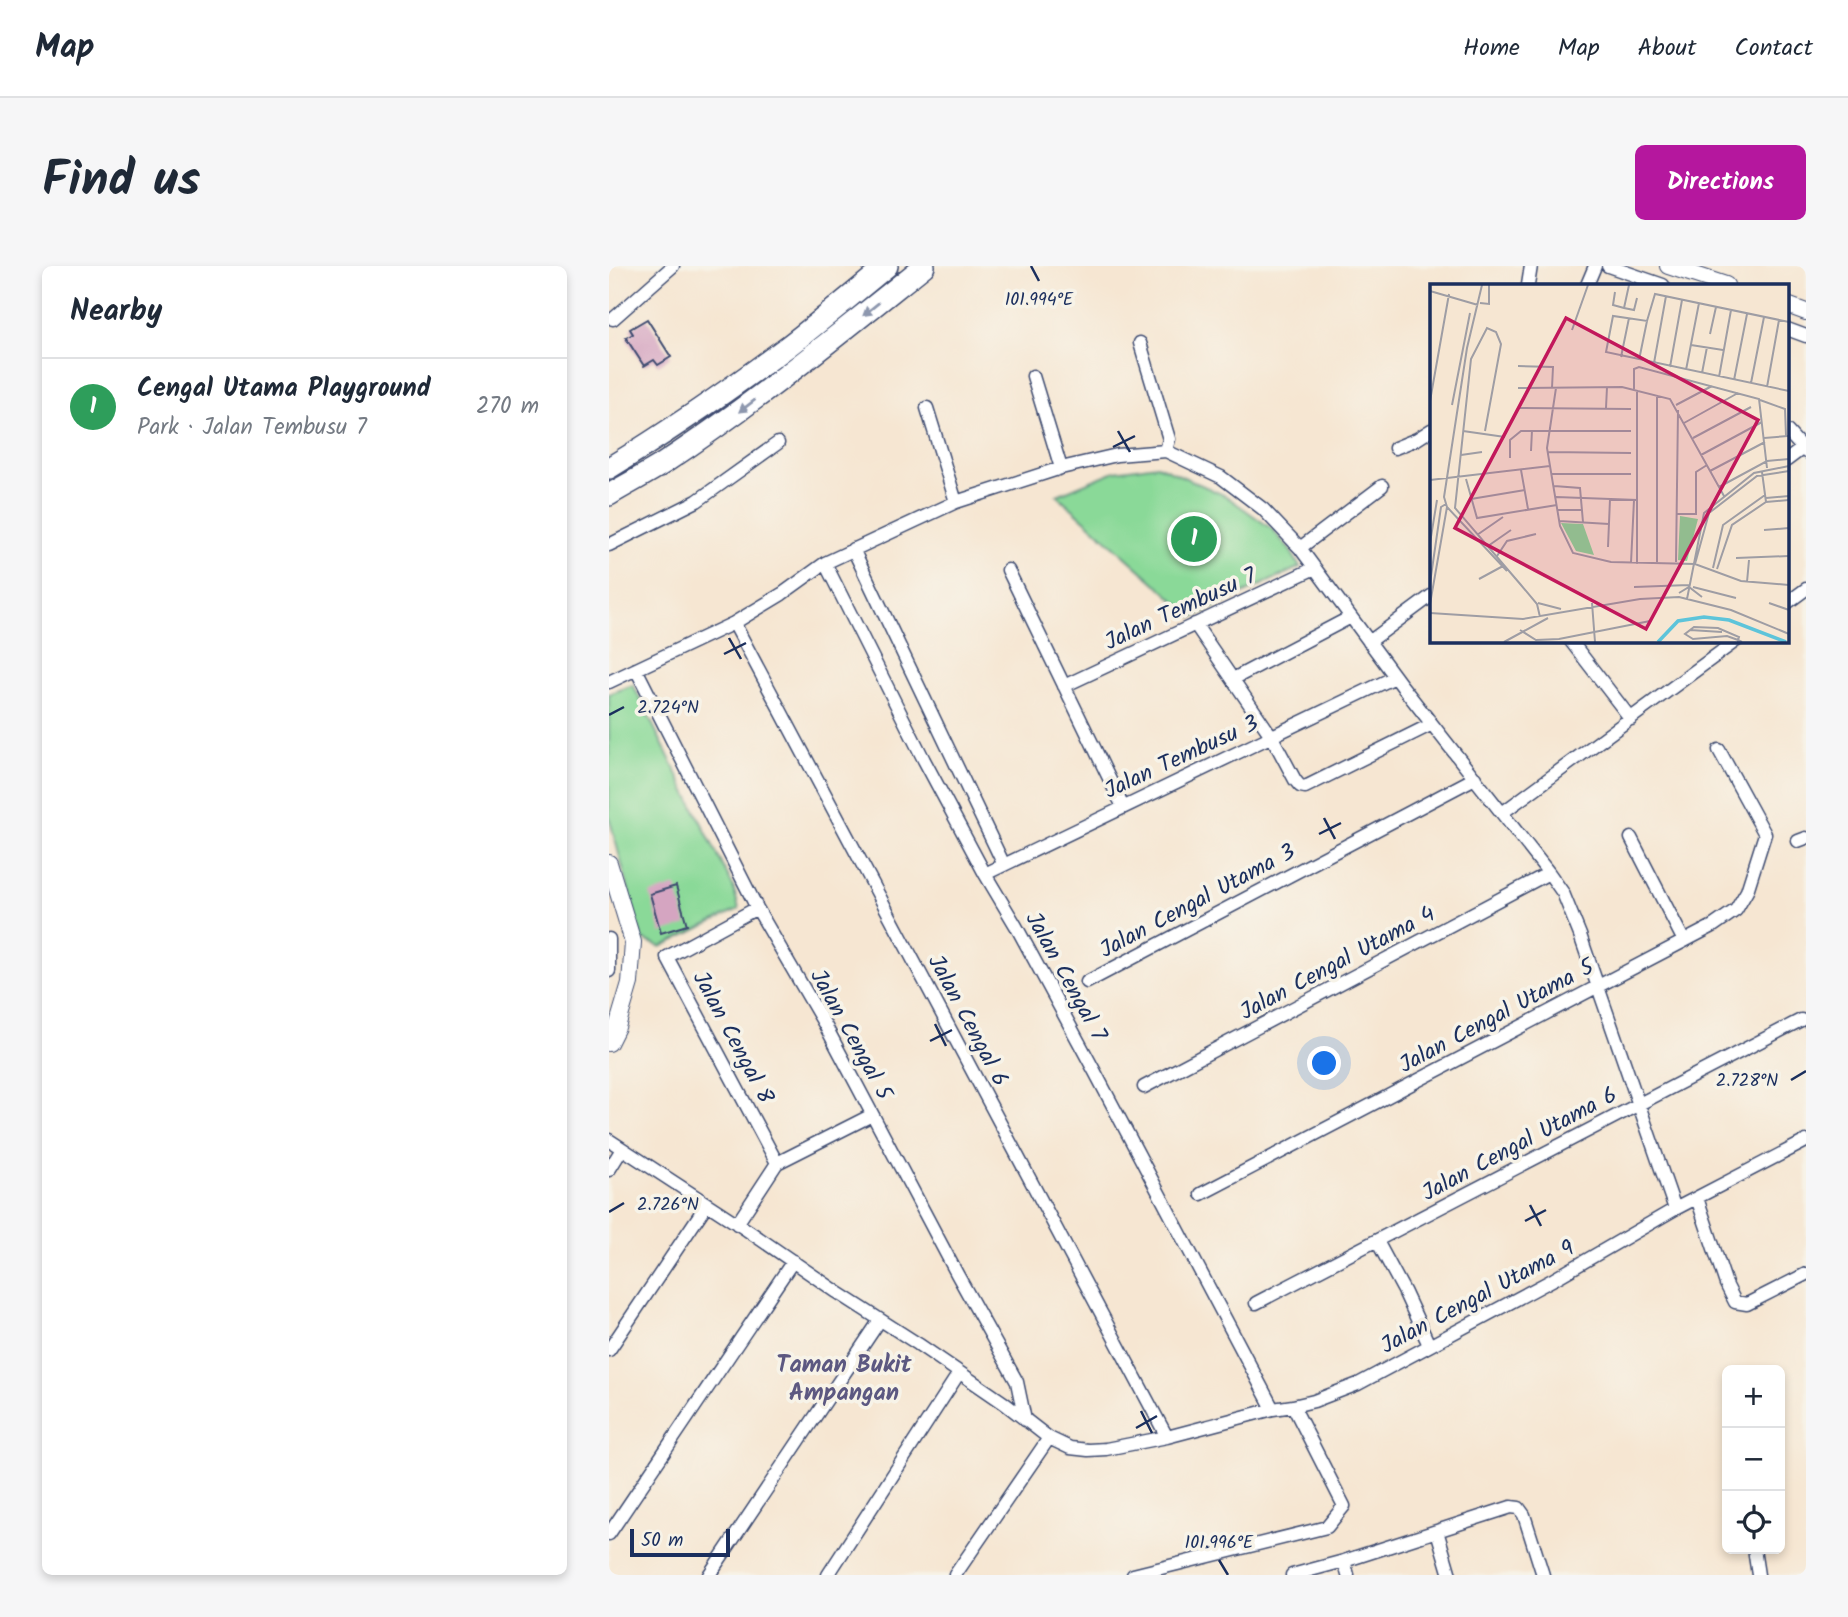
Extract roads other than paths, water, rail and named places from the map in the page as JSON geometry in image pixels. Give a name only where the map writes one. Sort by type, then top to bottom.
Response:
[{"type":"highway","points":[[609,468],[720,397],[887,266]]},
{"type":"highway","points":[[609,495],[663,464],[731,417],[801,365],[924,266]]},
{"type":"street","points":[[613,319],[673,266]]},
{"type":"street","points":[[1528,284],[1531,266]]},
{"type":"street","points":[[1587,284],[1595,266]]},
{"type":"street","points":[[1608,266],[1661,284]]},
{"type":"street","points":[[1668,266],[1723,284]]},
{"type":"street","points":[[1789,306],[1806,312]]},
{"type":"street","points":[[1789,330],[1806,336]]},
{"type":"street","points":[[1140,343],[1169,439],[1166,450]]},
{"type":"street","points":[[1033,376],[1061,468]]},
{"type":"street","points":[[927,408],[956,502]]},
{"type":"street","points":[[1395,448],[1430,431]]},
{"type":"street","points":[[1789,433],[1804,450]]},
{"type":"street","points":[[609,545],[697,500],[778,443]]},
{"type":"street","points":[[609,682],[734,623],[782,594],[825,563],[956,502],[1061,468],[1117,455],[1166,450],[1221,477],[1263,509],[1300,548],[1395,677],[1563,893],[1675,1209]]},
{"type":"street","points":[[1300,548],[1382,486]]},
{"type":"street","points":[[853,549],[1005,865]]},
{"type":"street","name":"Jalan Cengal 7","points":[[825,563],[924,760],[1089,1060],[1273,1409]]},
{"type":"street","name":"Jalan Tembusu 7","points":[[1064,686],[1315,568]]},
{"type":"street","points":[[1008,570],[1123,807]]},
{"type":"street","points":[[1789,602],[1806,589]]},
{"type":"street","points":[[1369,642],[1430,597]]},
{"type":"street","points":[[1233,679],[1350,617]]},
{"type":"street","name":"Jalan Cengal 6","points":[[734,623],[1167,1437]]},
{"type":"street","points":[[1195,624],[1272,737],[1300,786],[1305,787],[1431,724]]},
{"type":"street","points":[[1572,642],[1631,719]]},
{"type":"street","points":[[1502,813],[1734,642]]},
{"type":"street","name":"Jalan Cengal 5","points":[[636,669],[757,908],[825,1025],[1017,1382],[1025,1420]]},
{"type":"street","name":"Jalan Tembusu 3","points":[[985,874],[1395,677]]},
{"type":"street","name":"Jalan Cengal Utama 5","points":[[1201,1194],[1713,926],[1736,910],[1747,891],[1765,834],[1719,750]]},
{"type":"street","name":"Jalan Cengal Utama 3","points":[[1087,982],[1475,778]]},
{"type":"street","points":[[1631,838],[1684,941]]},
{"type":"street","points":[[609,863],[633,942],[630,983],[617,1027],[609,1043]]},
{"type":"street","name":"Jalan Cengal Utama 4","points":[[1144,1087],[1549,873]]},
{"type":"street","name":"Jalan Cengal 8","points":[[757,908],[667,957],[777,1163]]},
{"type":"street","points":[[609,939],[609,971]]},
{"type":"street","name":"Jalan Cengal Utama 6","points":[[1256,1303],[1801,1020]]},
{"type":"street","points":[[737,1224],[777,1163],[872,1115]]},
{"type":"street","name":"Jalan Cengal Utama 9","points":[[609,1140],[959,1373],[1049,1438],[1070,1448],[1088,1450],[1106,1450],[1167,1437],[1314,1401],[1358,1384],[1554,1279],[1675,1209],[1806,1141]]},
{"type":"street","points":[[609,1170],[622,1149]]},
{"type":"street","points":[[1697,1198],[1726,1284],[1735,1302],[1747,1304],[1806,1274]]},
{"type":"street","points":[[609,1350],[707,1204]]},
{"type":"street","points":[[1377,1241],[1429,1345]]},
{"type":"street","points":[[609,1534],[793,1261]]},
{"type":"street","points":[[709,1575],[880,1320]]},
{"type":"street","points":[[828,1575],[959,1373]]},
{"type":"street","points":[[1133,1575],[1328,1527],[1344,1506],[1293,1406]]},
{"type":"street","points":[[955,1575],[1049,1438]]},
{"type":"street","points":[[1292,1575],[1511,1507],[1519,1508],[1524,1515],[1543,1575]]},
{"type":"street","points":[[1437,1531],[1450,1575]]},
{"type":"street","points":[[1754,1554],[1758,1575]]},
{"type":"street","points":[[1344,1561],[1348,1575]]},
{"type":"place","name":"Cengal Utama Playground","points":[[1194,539]]},
{"type":"district","name":"Taman Bukit Ampangan","points":[[844,1378]]}]
